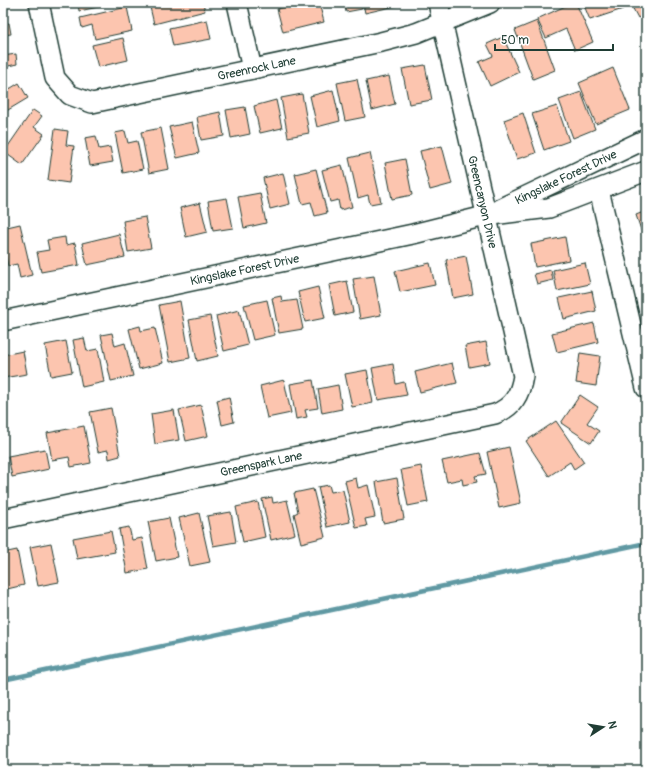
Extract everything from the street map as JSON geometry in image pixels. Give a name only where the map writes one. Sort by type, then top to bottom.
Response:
[{"type":"street","name":"Greenrock Lane","points":[[39,3],[55,78],[70,96],[92,103],[381,42],[416,33],[490,3]]},
{"type":"street","points":[[237,3],[252,69]]},
{"type":"street","name":"Greencanyon Drive","points":[[438,3],[485,216],[523,376],[520,389],[515,400]]},
{"type":"street","name":"Kingslake Forest Drive","points":[[485,216],[646,139]]},
{"type":"street","name":"Kingslake Forest Drive","points":[[3,321],[413,234],[485,216],[549,208],[646,171]]},
{"type":"street","points":[[599,190],[646,388]]},
{"type":"street","name":"Greenspark Lane","points":[[3,519],[495,414],[506,410],[515,400]]},
{"type":"building","points":[[78,3],[118,3],[79,11]]},
{"type":"building","points":[[149,3],[203,3],[205,11],[154,24]]},
{"type":"building","points":[[304,3],[319,3],[324,22],[283,32],[277,9]]},
{"type":"building","points":[[344,3],[361,3],[362,9],[346,12]]},
{"type":"building","points":[[363,3],[400,3],[400,5],[365,13]]},
{"type":"building","points":[[572,3],[576,3],[593,42],[575,50],[566,29],[546,38],[537,19]]},
{"type":"building","points":[[583,3],[621,3],[623,9],[590,20]]},
{"type":"building","points":[[630,3],[646,3],[646,14],[638,18]]},
{"type":"building","points":[[127,7],[132,31],[95,39],[92,25],[82,28],[80,18]]},
{"type":"building","points":[[207,20],[211,39],[173,46],[169,28]]},
{"type":"building","points":[[537,21],[555,70],[533,79],[515,30]]},
{"type":"building","points":[[9,23],[11,34],[3,35],[3,24]]},
{"type":"building","points":[[503,37],[519,72],[490,86],[479,62],[493,56],[487,44]]},
{"type":"building","points":[[123,38],[128,60],[98,67],[92,45]]},
{"type":"building","points":[[16,54],[17,64],[4,67],[6,78],[3,79],[3,56]]},
{"type":"building","points":[[425,65],[432,100],[409,104],[402,69]]},
{"type":"building","points":[[613,68],[630,110],[596,124],[579,83]]},
{"type":"building","points":[[389,76],[395,104],[372,110],[366,81]]},
{"type":"building","points":[[357,79],[365,117],[345,121],[337,83]]},
{"type":"building","points":[[19,83],[28,98],[3,113],[3,93]]},
{"type":"building","points":[[333,90],[340,121],[317,127],[310,96]]},
{"type":"building","points":[[581,92],[595,129],[573,138],[559,100]]},
{"type":"building","points":[[302,94],[309,133],[288,137],[281,98]]},
{"type":"building","points":[[276,100],[282,128],[260,133],[254,106]]},
{"type":"building","points":[[557,106],[569,141],[544,150],[532,114]]},
{"type":"building","points":[[245,107],[250,134],[231,138],[226,110]]},
{"type":"building","points":[[33,110],[42,116],[34,127],[44,134],[22,165],[4,152]]},
{"type":"building","points":[[220,112],[224,136],[201,140],[197,117]]},
{"type":"building","points":[[523,113],[536,153],[517,159],[504,120]]},
{"type":"building","points":[[192,122],[199,153],[177,158],[169,127]]},
{"type":"building","points":[[161,128],[169,169],[149,173],[141,132]]},
{"type":"building","points":[[55,129],[68,131],[66,145],[74,146],[69,183],[48,180]]},
{"type":"building","points":[[125,131],[128,143],[137,141],[143,169],[123,173],[115,133]]},
{"type":"building","points":[[96,136],[99,149],[110,147],[113,162],[90,166],[85,138]]},
{"type":"building","points":[[442,146],[452,184],[430,190],[420,151]]},
{"type":"building","points":[[370,153],[381,202],[370,204],[368,195],[358,198],[349,158]]},
{"type":"building","points":[[405,159],[412,195],[392,199],[385,163]]},
{"type":"building","points":[[342,165],[352,207],[340,210],[338,200],[330,202],[322,170]]},
{"type":"building","points":[[316,169],[327,213],[315,216],[311,202],[302,204],[295,174]]},
{"type":"building","points":[[283,173],[290,204],[270,209],[263,178]]},
{"type":"building","points":[[260,193],[266,223],[244,228],[238,197]]},
{"type":"building","points":[[227,198],[233,228],[213,231],[208,201]]},
{"type":"building","points":[[200,203],[207,232],[186,237],[180,208]]},
{"type":"building","points":[[646,211],[646,245],[636,215]]},
{"type":"building","points":[[145,217],[151,248],[128,252],[123,221]]},
{"type":"building","points":[[20,224],[32,275],[20,278],[17,264],[8,266],[3,243],[3,228]]},
{"type":"building","points":[[119,234],[125,257],[87,265],[82,243]]},
{"type":"building","points":[[65,237],[66,245],[75,243],[79,265],[41,272],[37,252],[49,250],[47,240]]},
{"type":"building","points":[[565,237],[569,260],[535,267],[531,244]]},
{"type":"building","points":[[466,256],[473,294],[453,298],[446,260]]},
{"type":"building","points":[[430,263],[435,285],[400,292],[395,271]]},
{"type":"building","points":[[585,263],[590,284],[557,291],[553,270]]},
{"type":"building","points":[[551,270],[553,280],[537,284],[534,274]]},
{"type":"building","points":[[374,276],[381,315],[360,319],[353,279]]},
{"type":"building","points":[[347,281],[353,312],[335,316],[329,285]]},
{"type":"building","points":[[318,287],[325,318],[305,322],[298,292]]},
{"type":"building","points":[[592,291],[596,311],[564,319],[559,298]]},
{"type":"building","points":[[281,296],[282,302],[297,300],[303,329],[279,333],[272,298]]},
{"type":"building","points":[[267,300],[275,335],[253,340],[244,305]]},
{"type":"building","points":[[180,301],[190,358],[170,362],[159,305]]},
{"type":"building","points":[[239,310],[248,345],[224,351],[216,316]]},
{"type":"building","points":[[210,316],[218,356],[197,361],[189,320]]},
{"type":"building","points":[[594,323],[598,342],[557,352],[552,333]]},
{"type":"building","points":[[140,326],[141,331],[155,328],[163,363],[139,369],[129,329]]},
{"type":"building","points":[[112,333],[115,346],[125,343],[133,376],[111,381],[101,335]]},
{"type":"building","points":[[84,338],[87,351],[98,349],[104,382],[82,387],[73,340]]},
{"type":"building","points":[[66,341],[72,372],[51,376],[45,345]]},
{"type":"building","points":[[486,342],[490,363],[469,367],[465,346]]},
{"type":"building","points":[[23,351],[27,374],[3,378],[3,355]]},
{"type":"building","points":[[580,353],[600,356],[596,386],[576,383]]},
{"type":"building","points":[[452,363],[457,383],[420,392],[415,372]]},
{"type":"building","points":[[393,364],[396,384],[404,382],[407,395],[378,400],[372,368]]},
{"type":"building","points":[[367,370],[373,403],[352,407],[345,374]]},
{"type":"building","points":[[284,380],[291,413],[267,418],[260,386]]},
{"type":"building","points":[[313,380],[318,408],[305,410],[307,417],[296,419],[290,384]]},
{"type":"building","points":[[338,385],[342,409],[322,413],[318,389]]},
{"type":"building","points":[[580,395],[598,407],[587,423],[599,431],[591,443],[561,423]]},
{"type":"building","points":[[229,397],[234,422],[222,425],[217,400]]},
{"type":"building","points":[[201,405],[208,436],[186,441],[179,410]]},
{"type":"building","points":[[111,408],[120,456],[109,459],[108,450],[98,452],[90,412]]},
{"type":"building","points":[[174,410],[179,440],[155,444],[151,414]]},
{"type":"building","points":[[556,421],[584,462],[574,469],[570,462],[549,476],[526,441]]},
{"type":"building","points":[[84,426],[91,463],[71,467],[69,457],[52,460],[47,433]]},
{"type":"building","points":[[509,447],[521,503],[499,508],[487,452]]},
{"type":"building","points":[[45,449],[49,469],[12,477],[8,456]]},
{"type":"building","points":[[480,453],[486,474],[475,476],[477,482],[463,485],[462,479],[447,482],[442,461]]},
{"type":"building","points":[[421,466],[428,502],[408,506],[401,470]]},
{"type":"building","points":[[356,478],[358,488],[368,485],[375,517],[365,519],[367,526],[356,528],[345,481]]},
{"type":"building","points":[[397,478],[404,519],[383,523],[376,482]]},
{"type":"building","points":[[329,485],[331,492],[343,490],[350,522],[327,527],[318,487]]},
{"type":"building","points":[[313,489],[325,537],[301,543],[294,514],[298,512],[294,493]]},
{"type":"building","points":[[272,497],[273,503],[287,500],[295,534],[271,540],[262,499]]},
{"type":"building","points":[[258,502],[265,537],[243,542],[236,507]]},
{"type":"building","points":[[231,512],[236,542],[213,546],[207,516]]},
{"type":"building","points":[[199,513],[210,562],[190,566],[179,518]]},
{"type":"building","points":[[169,518],[177,557],[156,561],[148,522]]},
{"type":"building","points":[[129,527],[132,540],[142,538],[148,569],[127,573],[119,529]]},
{"type":"building","points":[[111,531],[115,552],[77,559],[73,538]]},
{"type":"building","points":[[51,543],[59,582],[38,586],[30,547]]},
{"type":"building","points":[[17,550],[24,585],[3,590],[3,553]]},
{"type":"waterway","points":[[3,680],[646,543]]}]
